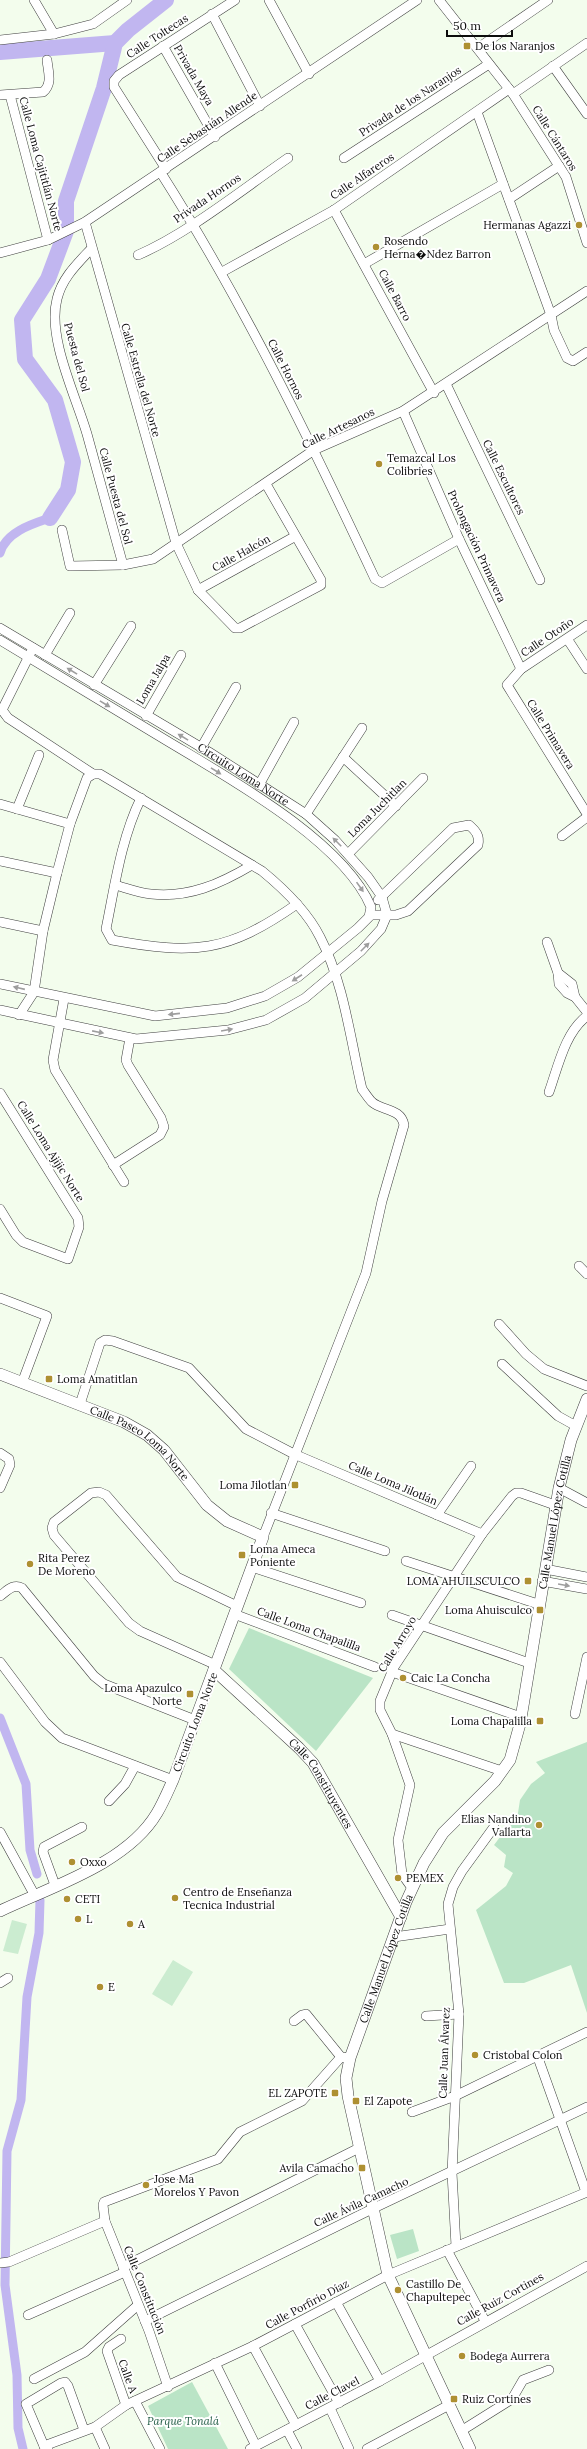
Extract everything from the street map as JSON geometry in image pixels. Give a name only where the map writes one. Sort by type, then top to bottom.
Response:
[{"type":"street","points":[[34,0],[54,34]]},
{"type":"street","points":[[0,40],[54,34],[93,24],[127,0]]},
{"type":"street","name":"Calle Toltecas","points":[[114,81],[119,75],[235,0]]},
{"type":"street","name":"Calle Sebastián Allende","points":[[0,253],[50,239],[82,223],[164,171],[417,0]]},
{"type":"street","name":"Calle Cántaros","points":[[439,0],[511,91],[566,177],[583,217],[587,243]]},
{"type":"street","points":[[478,48],[548,0]]},
{"type":"street","points":[[273,1],[309,74]]},
{"type":"street","points":[[212,14],[260,106]]},
{"type":"street","name":"Calle Alfareros","points":[[222,272],[334,210],[477,112],[553,66],[587,43]]},
{"type":"street","name":"Privada Maya","points":[[163,46],[215,137]]},
{"type":"street","points":[[0,95],[43,92],[48,88],[50,82],[47,60]]},
{"type":"street","name":"Privada de los Naranjos","points":[[344,158],[490,64]]},
{"type":"street","points":[[553,66],[587,114]]},
{"type":"street","name":"Calle Hornos","points":[[114,81],[114,87],[222,272],[314,450],[378,582],[382,583],[460,539]]},
{"type":"street","name":"Calle Loma Cajititlán Norte","points":[[10,94],[50,239]]},
{"type":"street","points":[[477,112],[551,315],[554,330],[567,358],[573,361],[587,352]]},
{"type":"street","name":"Privada Hornos","points":[[138,255],[153,249],[288,158]]},
{"type":"street","points":[[509,199],[559,166]]},
{"type":"street","points":[[364,264],[503,184]]},
{"type":"street","name":"Calle Barro","points":[[334,210],[434,393]]},
{"type":"street","name":"Calle Estrella del Norte","points":[[82,223],[176,543],[198,590],[235,628],[240,628],[317,588],[321,585],[321,580],[294,538]]},
{"type":"street","name":"Puesta del Sol","points":[[87,433],[61,354],[55,319],[56,299],[62,285],[70,272],[90,249]]},
{"type":"street","name":"Calle Artesanos","points":[[62,530],[70,566],[123,565],[153,559],[266,484],[314,450],[403,411],[434,393],[587,291]]},
{"type":"street","name":"Calle Escultores","points":[[446,384],[540,580]]},
{"type":"street","name":"Prolongación Primavera","points":[[403,411],[460,539],[521,669]]},
{"type":"street","name":"Calle Puesta del Sol","points":[[87,433],[123,565]]},
{"type":"street","points":[[266,484],[294,538]]},
{"type":"street","name":"Calle Halcón","points":[[198,590],[294,538]]},
{"type":"street","points":[[45,655],[70,613]]},
{"type":"street","name":"Calle Otoño","points":[[521,669],[568,640],[587,625]]},
{"type":"street","points":[[94,685],[131,626]]},
{"type":"street","name":"Circuito Loma Norte","points":[[0,628],[205,750],[306,814],[348,854],[382,897],[387,915]]},
{"type":"street","name":"Circuito Loma Norte","points":[[0,640],[284,814],[311,836],[355,881],[370,905]]},
{"type":"street","points":[[568,640],[587,669]]},
{"type":"street","points":[[28,657],[33,648]]},
{"type":"street","name":"Loma Jalpa","points":[[146,716],[181,655]]},
{"type":"street","name":"Circuito Loma Norte","points":[[0,1911],[34,1894],[98,1866],[134,1840],[156,1814],[173,1780],[271,1514],[366,1273],[382,1201],[404,1125],[400,1116],[372,1102],[362,1089],[335,973],[320,936],[297,904],[281,887],[252,865],[100,774],[93,774],[8,718],[2,710],[28,657]]},
{"type":"street","name":"Calle Primavera","points":[[521,669],[509,681],[509,689],[587,816]]},
{"type":"street","points":[[203,763],[205,750],[236,687]]},
{"type":"street","points":[[259,785],[294,722]]},
{"type":"street","points":[[306,814],[362,728]]},
{"type":"street","points":[[17,809],[39,755]]},
{"type":"street","points":[[343,757],[396,806]]},
{"type":"street","points":[[19,1015],[34,992],[43,931],[70,824],[87,778],[93,774]]},
{"type":"street","name":"Loma Juchitlan","points":[[348,854],[423,778]]},
{"type":"street","points":[[141,798],[129,823],[115,884],[106,929],[112,940],[162,949],[208,948],[246,936],[297,904]]},
{"type":"street","points":[[0,804],[70,824]]},
{"type":"street","points":[[562,836],[587,816]]},
{"type":"street","points":[[0,984],[64,999],[155,1016],[227,1008],[271,992],[298,977],[358,928],[370,915],[370,905],[382,897],[453,828],[469,825],[475,830],[479,838],[478,846],[408,911],[396,915],[370,915]]},
{"type":"street","points":[[0,861],[57,873]]},
{"type":"street","points":[[115,884],[151,894],[194,892],[219,884],[252,865]]},
{"type":"street","points":[[0,1010],[130,1038],[168,1038],[228,1030],[266,1020],[305,998],[335,973],[377,934],[385,923],[387,915]]},
{"type":"street","points":[[0,922],[43,931]]},
{"type":"street","points":[[547,942],[558,973],[559,984],[567,993],[575,997],[587,1012]]},
{"type":"street","points":[[64,999],[53,1060],[56,1070],[124,1182]]},
{"type":"street","points":[[549,1092],[565,1047],[577,1026],[587,1016]]},
{"type":"street","points":[[113,1165],[160,1135],[164,1127],[161,1118],[126,1060],[130,1038]]},
{"type":"street","name":"Calle Loma Ajijic Norte","points":[[0,1092],[80,1223],[68,1258],[23,1242],[16,1236],[0,1209]]},
{"type":"street","points":[[579,1266],[587,1274]]},
{"type":"street","points":[[0,1298],[47,1316],[22,1383]]},
{"type":"street","points":[[499,1324],[526,1354],[544,1369],[587,1386]]},
{"type":"street","name":"Calle Loma Jilotlán","points":[[80,1404],[100,1343],[105,1340],[189,1368],[246,1429],[294,1454],[482,1534]]},
{"type":"street","points":[[502,1364],[558,1416],[576,1426]]},
{"type":"street","name":"Calle Paseo Loma Norte","points":[[0,1374],[80,1404],[124,1422],[147,1434],[164,1450],[208,1505],[227,1521],[263,1537]]},
{"type":"street","name":"Calle Manuel López Cotilla","points":[[470,2449],[388,2275],[374,2208],[359,2148],[346,2078],[346,2057],[412,1888],[424,1863],[443,1833],[495,1781],[510,1760],[521,1717],[555,1506],[576,1426],[587,1399]]},
{"type":"street","points":[[0,1453],[9,1459],[10,1465],[0,1488]]},
{"type":"street","points":[[437,1515],[471,1466]]},
{"type":"street","points":[[559,1488],[587,1503]]},
{"type":"street","name":"Calle Loma Chapalilla","points":[[215,1668],[140,1631],[129,1623],[54,1535],[52,1528],[54,1522],[91,1493],[98,1492],[106,1495],[177,1577],[236,1610],[375,1667]]},
{"type":"street","name":"Calle Arroyo","points":[[412,1888],[402,1874],[398,1840],[410,1785],[392,1734],[380,1710],[380,1701],[392,1672],[422,1625],[482,1534],[516,1492],[555,1506]]},
{"type":"street","points":[[271,1514],[385,1551]]},
{"type":"street","points":[[406,1561],[538,1604]]},
{"type":"street","points":[[252,1567],[361,1603]]},
{"type":"street","points":[[544,1569],[587,1577]]},
{"type":"street","points":[[542,1581],[587,1589]]},
{"type":"street","points":[[0,1596],[13,1586],[22,1588],[94,1676],[104,1684],[195,1720]]},
{"type":"street","points":[[392,1615],[529,1663]]},
{"type":"street","points":[[575,1714],[584,1693],[587,1657]]},
{"type":"street","points":[[0,1662],[45,1722],[62,1738],[173,1780]]},
{"type":"street","name":"Calle Constituyentes","points":[[215,1668],[313,1763],[401,1917]]},
{"type":"street","points":[[392,1672],[521,1717]]},
{"type":"street","points":[[392,1734],[502,1771]]},
{"type":"street","points":[[109,1801],[125,1784],[135,1766]]},
{"type":"street","points":[[55,1885],[43,1852],[44,1847],[82,1826]]},
{"type":"street","name":"Calle Juan Álvarez","points":[[456,2246],[452,2173],[459,2014],[448,1904],[453,1887],[494,1827]]},
{"type":"street","points":[[0,1832],[34,1894]]},
{"type":"street","points":[[394,1937],[450,1929]]},
{"type":"street","points":[[0,1983],[8,1978]]},
{"type":"street","points":[[294,2021],[306,2014],[346,2057]]},
{"type":"street","points":[[426,2016],[459,2014]]},
{"type":"street","points":[[412,2112],[455,2096],[587,2032]]},
{"type":"street","points":[[537,2055],[587,2192]]},
{"type":"street","name":"Calle Constitución","points":[[168,2387],[145,2321],[105,2221],[102,2205],[104,2202],[218,2159],[240,2132],[302,2101],[346,2057]]},
{"type":"street","name":"Calle Ávila Camacho","points":[[145,2321],[374,2208],[452,2173],[560,2118],[587,2107]]},
{"type":"street","points":[[28,2315],[124,2270],[359,2148]]},
{"type":"street","name":"Calle Porfirio Díaz","points":[[46,2447],[84,2430],[95,2427],[126,2405],[168,2387],[253,2346],[388,2275],[587,2192]]},
{"type":"street","points":[[5,2263],[105,2221]]},
{"type":"street","points":[[447,2250],[485,2321]]},
{"type":"street","name":"Calle Ruiz Cortines","points":[[425,2354],[587,2266]]},
{"type":"street","points":[[336,2302],[380,2382]]},
{"type":"street","points":[[34,2379],[85,2352],[138,2305]]},
{"type":"street","points":[[295,2324],[339,2403]]},
{"type":"street","name":"Calle A","points":[[121,2339],[109,2347],[106,2351],[126,2405]]},
{"type":"street","points":[[253,2346],[296,2425]]},
{"type":"street","name":"Calle Clavel","points":[[253,2447],[380,2382],[425,2354]]},
{"type":"street","points":[[215,2363],[253,2447]]},
{"type":"street","points":[[461,2431],[512,2399],[523,2380],[549,2370]]},
{"type":"street","points":[[46,2447],[26,2404],[65,2382],[84,2430]]},
{"type":"street","points":[[135,2401],[160,2449]]},
{"type":"street","points":[[367,2449],[449,2405]]},
{"type":"street","points":[[330,2408],[349,2449]]},
{"type":"street","points":[[95,2427],[105,2449]]},
{"type":"street","points":[[287,2430],[297,2449]]},
{"type":"green space","points":[[249,1628],[373,1678],[316,1751],[229,1669]]},
{"type":"green space","points":[[587,1742],[587,2013],[571,1965],[524,1983],[504,1983],[476,1910],[506,1886],[513,1873],[504,1867],[506,1855],[494,1845],[518,1813],[520,1800],[531,1784],[545,1773],[536,1762]]},
{"type":"green space","points":[[12,1920],[27,1924],[18,1954],[3,1951]]},
{"type":"green space","points":[[173,1960],[193,1972],[172,2006],[152,1994]]},
{"type":"green space","points":[[413,2229],[419,2251],[397,2259],[390,2235]]},
{"type":"green space","name":"Parque Tonalá","points":[[192,2382],[228,2449],[168,2449],[148,2406]]},
{"type":"waterway","points":[[50,518],[68,490],[73,462],[55,400],[25,359],[22,320],[48,279],[66,231],[66,201],[104,88],[115,43],[128,30],[166,0]]},
{"type":"waterway","points":[[0,52],[115,43]]},
{"type":"waterway","points":[[0,553],[3,546],[14,534],[28,526],[50,518]]},
{"type":"waterway","points":[[0,1718],[26,1784],[30,1850],[37,1874]]},
{"type":"waterway","points":[[23,2449],[18,2428],[17,2375],[5,2285],[7,2151],[21,2100],[27,1997],[39,1933],[40,1900]]},
{"type":"place","name":"De los Naranjos","points":[[467,46]]},
{"type":"place","name":"Hermanas Agazzi","points":[[579,225]]},
{"type":"place","name":"Rosendo Herna�Ndez Barron","points":[[376,247]]},
{"type":"place","name":"Temazcal Los Colibries","points":[[379,464]]},
{"type":"place","name":"Loma Amatitlan","points":[[49,1379]]},
{"type":"place","name":"Loma Jilotlan","points":[[295,1485]]},
{"type":"place","name":"Loma Ameca Poniente","points":[[242,1555]]},
{"type":"place","name":"Rita Perez De Moreno","points":[[30,1564]]},
{"type":"place","name":"LOMA AHUILSCULCO","points":[[528,1581]]},
{"type":"place","name":"Loma Ahuisculco","points":[[540,1610]]},
{"type":"place","name":"Caic La Concha","points":[[403,1678]]},
{"type":"place","name":"Loma Apazulco Norte","points":[[190,1694]]},
{"type":"place","name":"Loma Chapalilla","points":[[540,1721]]},
{"type":"place","name":"Elias Nandino Vallarta","points":[[539,1825]]},
{"type":"place","name":"Oxxo","points":[[72,1862]]},
{"type":"place","name":"PEMEX","points":[[398,1878]]},
{"type":"place","name":"Centro de Enseñanza Tecnica Industrial","points":[[175,1898]]},
{"type":"place","name":"CETI","points":[[67,1899]]},
{"type":"place","name":"L","points":[[78,1919]]},
{"type":"place","name":"A","points":[[130,1924]]},
{"type":"place","name":"E","points":[[100,1987]]},
{"type":"place","name":"Cristobal Colon","points":[[475,2055]]},
{"type":"place","name":"EL ZAPOTE","points":[[335,2093]]},
{"type":"place","name":"El Zapote","points":[[356,2101]]},
{"type":"place","name":"Avila Camacho","points":[[362,2168]]},
{"type":"place","name":"Jose Ma Morelos Y Pavon","points":[[146,2185]]},
{"type":"place","name":"Castillo De Chapultepec","points":[[398,2290]]},
{"type":"place","name":"Bodega Aurrera","points":[[462,2356]]},
{"type":"place","name":"Ruiz Cortines","points":[[454,2399]]}]
